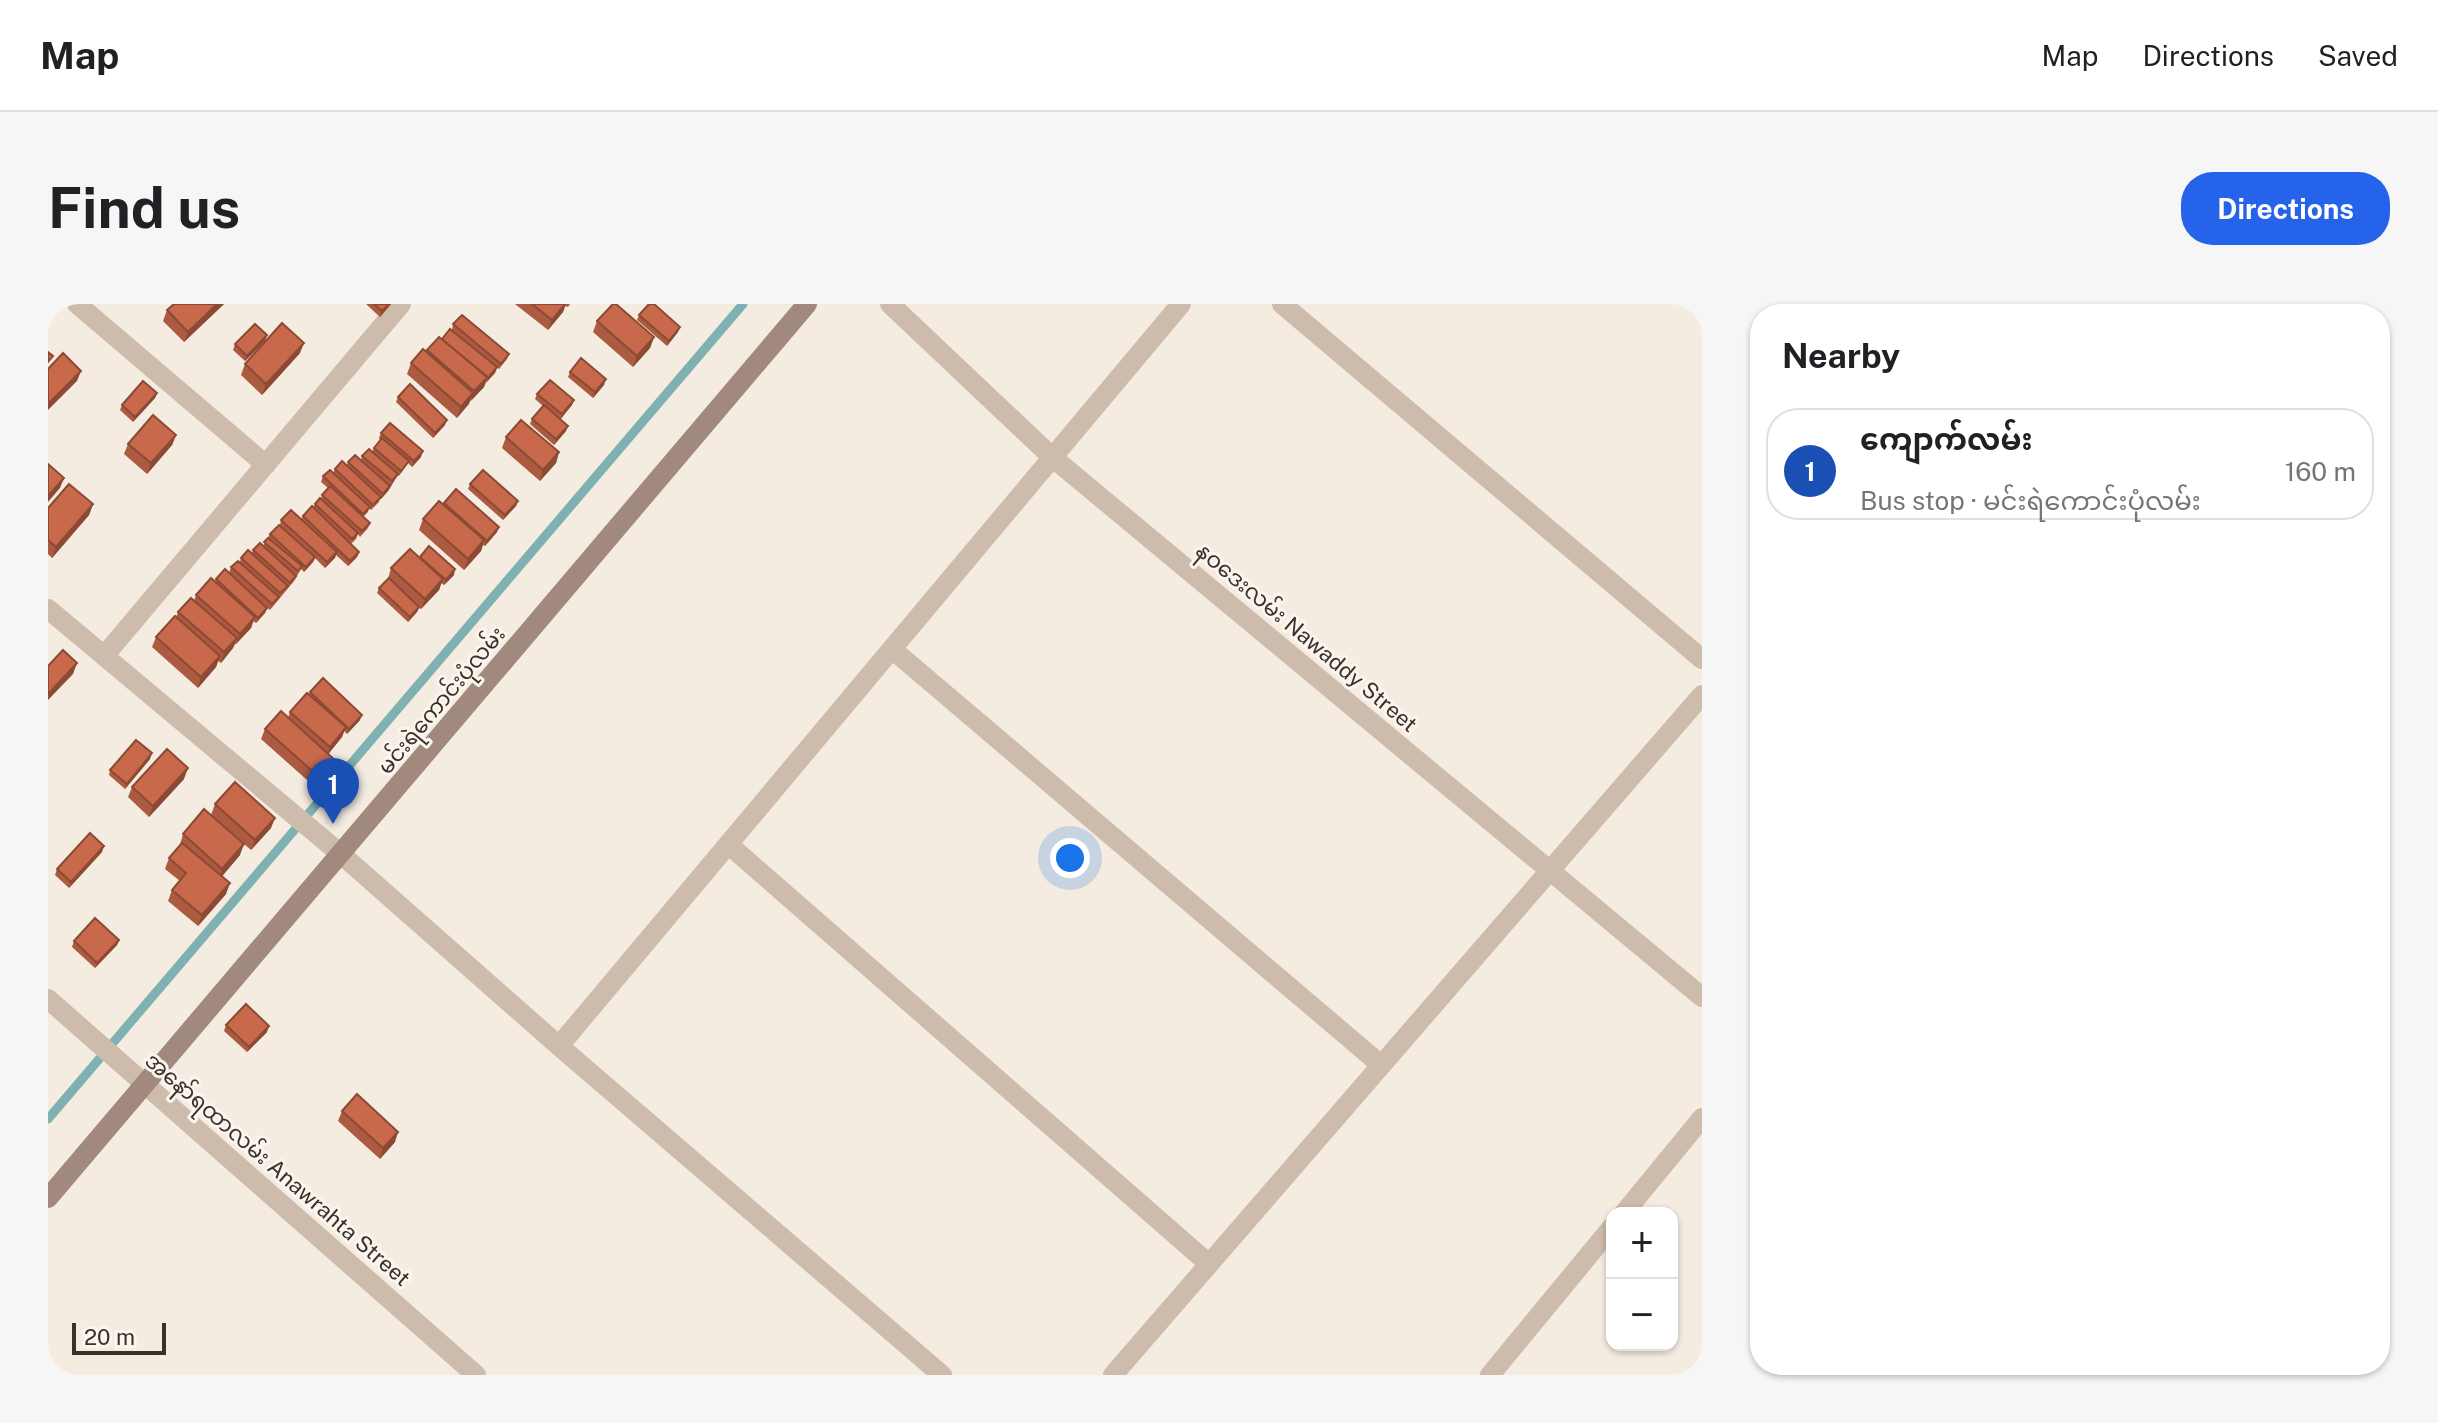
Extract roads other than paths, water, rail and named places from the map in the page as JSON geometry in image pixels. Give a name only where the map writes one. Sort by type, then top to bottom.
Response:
[{"type":"street","points":[[77,304],[266,465]]},
{"type":"street","points":[[104,656],[401,304]]},
{"type":"street","name":"မင်းရဲကောင်းပုံလမ်း","points":[[48,1198],[807,304]]},
{"type":"street","name":"နဝဒေးလမ်း Nawaddy Street","points":[[890,304],[1052,457],[1702,997]]},
{"type":"street","points":[[559,1046],[1181,304]]},
{"type":"street","points":[[1282,304],[1702,659]]},
{"type":"street","points":[[48,609],[342,855],[942,1375]]},
{"type":"street","points":[[892,649],[1381,1065]]},
{"type":"street","points":[[1113,1375],[1702,695]]},
{"type":"street","points":[[728,844],[1209,1264]]},
{"type":"street","name":"အနော်ရထာလမ်း Anawrahta Street","points":[[48,999],[476,1375]]},
{"type":"street","points":[[1629,1207],[1702,1118]]},
{"type":"street","points":[[1490,1375],[1606,1234]]},
{"type":"waterway","points":[[48,1119],[743,304]]},
{"type":"place","name":"ကျောက်လမ်း","points":[[333,824]]}]
